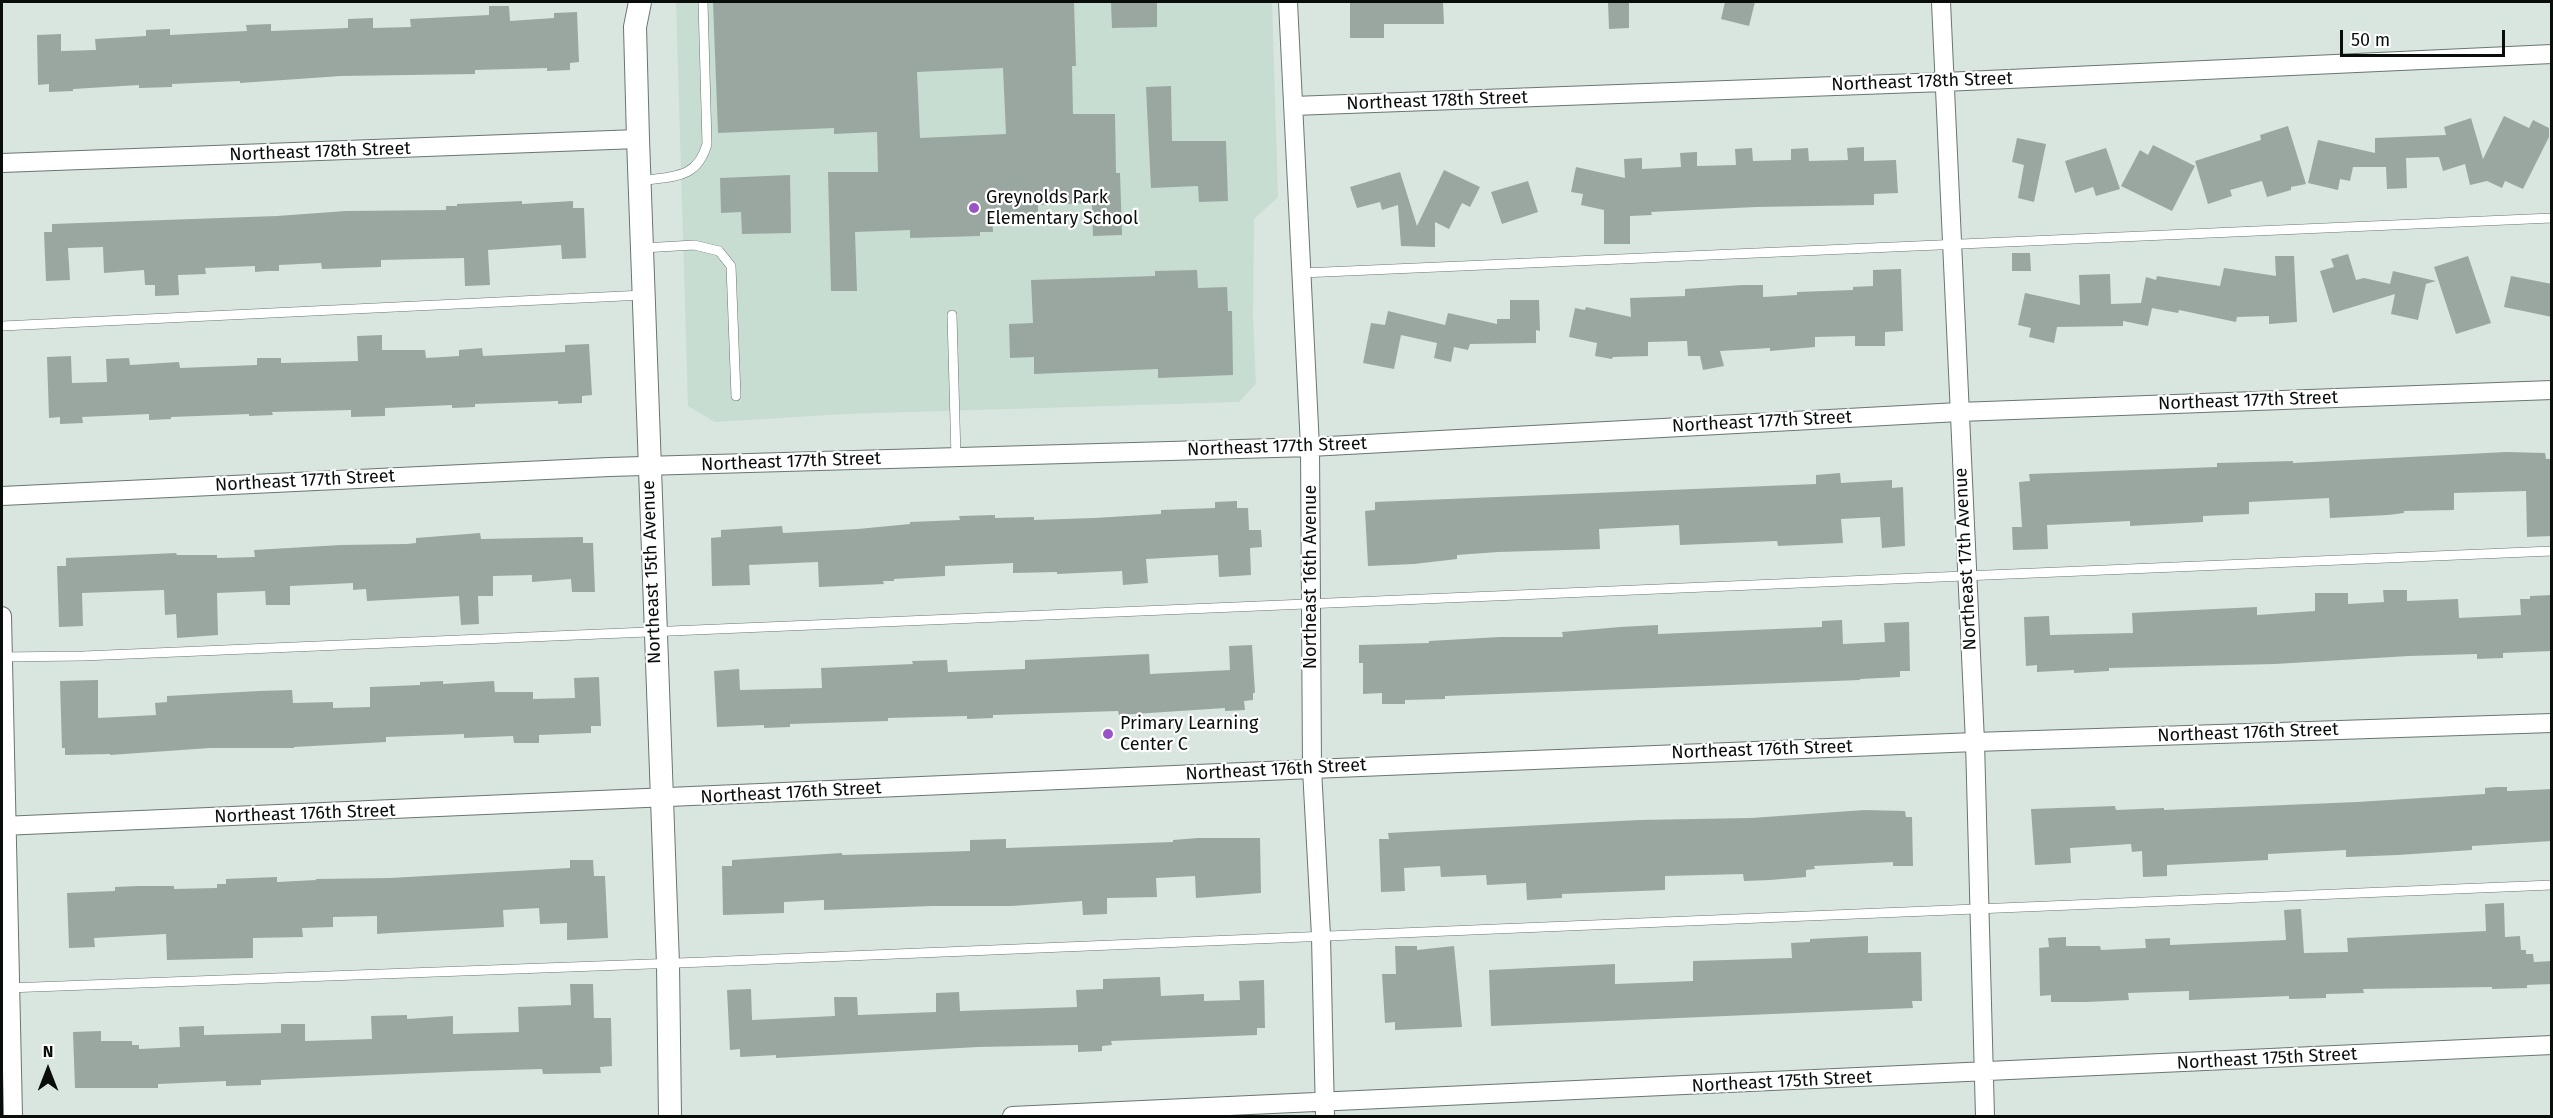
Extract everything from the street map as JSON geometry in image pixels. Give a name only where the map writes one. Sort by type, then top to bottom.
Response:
[{"type":"street","name":"Northeast 15th Avenue","points":[[622,2],[623,10],[634,27]]},
{"type":"street","name":"Northeast 15th Avenue","points":[[640,2],[634,27],[660,799],[668,964],[670,1116]]},
{"type":"street","name":"Northeast 16th Avenue","points":[[1288,2],[1310,447],[1312,769],[1321,936],[1325,1110]]},
{"type":"street","name":"Northeast 17th Avenue","points":[[1941,2],[1975,742],[1985,1116]]},
{"type":"street","name":"Northeast 178th Street","points":[[1293,106],[1944,82],[2552,54]]},
{"type":"street","name":"Northeast 178th Street","points":[[2,164],[638,140]]},
{"type":"street","name":"Northeast 177th Street","points":[[2,496],[648,466],[1310,447],[1959,411],[2552,390]]},
{"type":"street","points":[[2,616],[6,988],[13,1116]]},
{"type":"street","name":"Northeast 176th Street","points":[[5,826],[1975,742],[2552,723]]},
{"type":"street","name":"Northeast 175th Street","points":[[1012,1116],[1325,1110],[1983,1073],[2552,1045]]},
{"type":"lane","points":[[640,181],[688,174],[702,159],[707,144],[703,2]]},
{"type":"lane","points":[[1302,273],[2552,218]]},
{"type":"lane","points":[[642,248],[694,245],[719,251],[731,266],[736,396]]},
{"type":"lane","points":[[2,326],[644,295]]},
{"type":"lane","points":[[952,315],[956,457]]},
{"type":"lane","points":[[2,657],[654,633],[2552,550]]},
{"type":"lane","points":[[6,988],[668,964],[2552,885]]},
{"type":"shaded area","name":"Greynolds Park Elementary School","points":[[676,2],[1272,2],[1278,197],[1254,219],[1253,315],[1256,384],[1239,402],[845,414],[715,422],[688,406]]},
{"type":"building","points":[[713,2],[1074,2],[1076,66],[1072,66],[1073,114],[1115,114],[1116,173],[1120,173],[1122,235],[1093,236],[1092,203],[1038,205],[1038,215],[992,216],[993,232],[980,232],[980,236],[910,238],[910,230],[855,232],[857,291],[831,291],[828,172],[878,172],[877,132],[834,134],[834,128],[718,133]],"holes":[[[1003,68],[1006,134],[920,138],[917,72]]]},
{"type":"building","points":[[1157,2],[1157,27],[1112,28],[1111,3]]},
{"type":"building","points":[[1350,2],[1443,2],[1444,24],[1384,24],[1384,38],[1350,38]]},
{"type":"building","points":[[1608,2],[1629,2],[1629,28],[1609,29]]},
{"type":"building","points":[[1725,2],[1755,2],[1749,26],[1721,19]]},
{"type":"building","points":[[489,6],[509,6],[510,21],[554,18],[554,13],[577,12],[579,62],[570,63],[570,70],[547,71],[547,68],[475,70],[475,74],[341,76],[240,83],[240,81],[172,84],[172,87],[139,88],[139,85],[49,92],[49,84],[38,85],[37,35],[61,34],[61,51],[96,50],[95,39],[146,36],[146,30],[170,29],[170,35],[247,31],[246,25],[271,24],[271,31],[348,28],[348,19],[373,18],[373,28],[411,27],[410,19],[489,15]]},
{"type":"building","points":[[1171,86],[1172,141],[1226,141],[1228,201],[1199,202],[1198,186],[1151,188],[1146,87]]},
{"type":"building","points":[[2504,116],[2529,128],[2533,120],[2549,128],[2549,137],[2523,189],[2505,181],[2502,188],[2487,181],[2470,185],[2465,164],[2443,171],[2439,157],[2406,158],[2407,188],[2387,189],[2386,167],[2353,167],[2350,181],[2340,179],[2338,190],[2308,183],[2318,140],[2375,153],[2375,138],[2446,135],[2444,127],[2471,118],[2483,159]]},
{"type":"building","points":[[2288,126],[2306,184],[2291,187],[2291,190],[2267,197],[2262,181],[2230,190],[2232,196],[2208,204],[2195,161],[2261,140],[2260,135]]},
{"type":"building","points":[[2017,138],[2046,144],[2034,202],[2018,198],[2024,165],[2012,162]]},
{"type":"building","points":[[2153,145],[2195,166],[2172,211],[2121,186],[2140,150],[2148,155]]},
{"type":"building","points":[[1864,147],[1864,161],[1896,160],[1898,193],[1874,194],[1874,205],[1651,212],[1652,215],[1630,216],[1630,244],[1604,244],[1604,210],[1581,205],[1583,194],[1571,192],[1576,167],[1625,178],[1624,159],[1642,158],[1642,169],[1681,167],[1680,153],[1697,152],[1697,166],[1736,165],[1735,149],[1752,148],[1753,161],[1791,160],[1791,149],[1808,148],[1809,161],[1848,160],[1847,148]]},
{"type":"building","points":[[2106,148],[2120,189],[2096,196],[2093,187],[2075,193],[2065,161]]},
{"type":"building","points":[[1444,170],[1480,187],[1470,207],[1462,203],[1449,229],[1435,222],[1435,247],[1401,246],[1398,205],[1382,210],[1380,202],[1357,208],[1350,187],[1400,172],[1417,226]]},
{"type":"building","points":[[790,175],[791,233],[742,234],[741,212],[721,213],[720,178]]},
{"type":"building","points":[[1528,181],[1538,212],[1502,224],[1491,192]]},
{"type":"building","points":[[522,201],[522,204],[573,201],[573,208],[584,208],[586,258],[562,259],[561,245],[488,250],[490,285],[465,286],[464,258],[381,260],[381,267],[322,269],[321,263],[279,265],[279,271],[255,272],[255,266],[205,268],[206,274],[178,275],[179,295],[155,296],[155,285],[145,285],[144,270],[104,273],[103,247],[68,248],[70,280],[46,281],[44,232],[52,232],[52,224],[277,216],[346,211],[446,210],[446,206],[457,206],[457,204]]},
{"type":"building","points":[[2012,253],[2030,253],[2031,271],[2012,271]]},
{"type":"building","points":[[2348,254],[2356,280],[2364,278],[2390,284],[2393,271],[2436,281],[2426,284],[2418,320],[2391,314],[2395,294],[2333,313],[2320,271],[2334,267],[2331,259]]},
{"type":"building","points":[[2275,256],[2294,256],[2297,322],[2269,324],[2269,316],[2237,317],[2236,322],[2179,310],[2178,313],[2152,308],[2148,326],[2123,321],[2123,326],[2057,327],[2054,343],[2029,337],[2031,328],[2018,325],[2025,293],[2080,305],[2079,275],[2110,274],[2111,304],[2141,303],[2146,277],[2156,280],[2157,276],[2220,286],[2224,268],[2276,276]]},
{"type":"building","points":[[2468,256],[2491,323],[2456,334],[2434,267]]},
{"type":"building","points":[[1901,269],[1903,331],[1885,332],[1885,346],[1855,346],[1855,336],[1815,337],[1815,347],[1770,351],[1770,348],[1720,351],[1724,366],[1703,370],[1700,356],[1688,356],[1687,341],[1648,342],[1648,356],[1613,357],[1612,359],[1595,356],[1597,343],[1569,337],[1575,308],[1585,310],[1586,307],[1631,317],[1630,298],[1685,296],[1685,289],[1742,285],[1763,285],[1763,297],[1797,295],[1797,292],[1853,290],[1853,287],[1873,286],[1873,270]]},
{"type":"building","points":[[1197,270],[1198,288],[1227,287],[1228,311],[1232,311],[1233,375],[1158,378],[1158,369],[1034,374],[1034,357],[1010,358],[1009,324],[1033,323],[1031,280],[1155,276],[1155,271]]},
{"type":"building","points":[[2511,276],[2552,284],[2552,317],[2504,307]]},
{"type":"building","points":[[1510,300],[1539,300],[1540,331],[1536,330],[1536,343],[1470,344],[1468,350],[1454,347],[1451,362],[1434,358],[1437,343],[1401,335],[1394,369],[1363,363],[1371,323],[1385,325],[1388,311],[1445,325],[1448,313],[1497,324],[1497,319],[1510,319]]},
{"type":"building","points":[[382,335],[382,350],[425,350],[426,358],[459,356],[459,350],[482,348],[483,356],[565,352],[565,345],[589,344],[592,395],[582,396],[582,403],[558,404],[558,401],[475,404],[475,407],[452,408],[452,405],[385,408],[385,416],[351,417],[351,410],[272,412],[273,415],[249,416],[249,414],[171,417],[171,419],[149,420],[149,414],[82,417],[83,423],[60,424],[60,417],[49,418],[47,357],[71,356],[72,383],[107,382],[106,359],[129,358],[130,365],[179,362],[180,368],[257,365],[257,358],[281,358],[281,363],[358,361],[357,336]]},
{"type":"building","points":[[2506,452],[2545,453],[2546,459],[2552,459],[2552,536],[2527,537],[2526,491],[2454,493],[2454,510],[2404,511],[2404,513],[2388,515],[2330,518],[2329,498],[2249,502],[2249,514],[2203,516],[2203,522],[2130,526],[2130,521],[2047,525],[2048,549],[2013,550],[2012,527],[2022,527],[2019,482],[2030,481],[2029,474],[2217,467],[2217,463],[2293,461],[2293,463]]},
{"type":"building","points":[[1840,473],[1841,483],[1892,480],[1892,488],[1903,487],[1905,546],[1882,548],[1880,517],[1841,519],[1843,543],[1778,546],[1777,541],[1680,545],[1679,525],[1599,529],[1600,549],[1457,555],[1457,559],[1368,566],[1365,511],[1375,510],[1375,502],[1816,484],[1816,475]]},
{"type":"building","points":[[1237,501],[1237,508],[1248,508],[1249,530],[1261,530],[1262,547],[1250,548],[1251,575],[1219,577],[1218,555],[1146,559],[1148,583],[1123,585],[1122,571],[1057,574],[1057,572],[1013,573],[1013,563],[945,566],[945,576],[894,579],[894,581],[883,581],[884,584],[819,587],[818,562],[749,565],[750,585],[712,586],[711,538],[721,537],[721,530],[782,526],[783,533],[858,529],[910,524],[910,522],[960,520],[959,516],[1034,517],[1034,520],[1094,518],[1161,514],[1161,510],[1215,508],[1215,502]]},
{"type":"building","points":[[480,533],[481,539],[583,537],[583,543],[593,543],[595,592],[572,592],[571,579],[532,582],[532,575],[493,576],[493,596],[478,596],[479,624],[461,625],[459,596],[367,601],[366,589],[353,590],[353,583],[290,586],[290,605],[266,605],[265,591],[217,593],[218,635],[177,638],[176,614],[165,615],[164,590],[82,593],[83,626],[59,627],[57,566],[66,566],[66,558],[176,553],[177,555],[217,555],[217,558],[255,557],[254,550],[407,544],[416,543],[416,538]]},
{"type":"building","points":[[2383,590],[2407,590],[2407,601],[2458,599],[2459,618],[2521,615],[2520,599],[2552,595],[2552,651],[2503,653],[2503,658],[2477,659],[2477,654],[2409,656],[2275,664],[2109,668],[2109,671],[2074,673],[2074,670],[2037,672],[2037,665],[2026,666],[2024,617],[2049,616],[2050,635],[2133,633],[2132,613],[2257,607],[2257,615],[2315,611],[2315,593],[2348,593],[2348,604],[2384,602]]},
{"type":"building","points":[[1842,620],[1843,644],[1885,642],[1884,623],[1909,622],[1910,671],[1900,671],[1900,677],[1860,680],[1445,696],[1445,699],[1405,700],[1405,704],[1382,704],[1382,693],[1363,694],[1363,663],[1359,663],[1359,645],[1429,643],[1429,641],[1500,637],[1563,637],[1562,632],[1658,625],[1658,634],[1822,627],[1822,621]]},
{"type":"building","points":[[1252,645],[1255,693],[1253,693],[1253,700],[1244,701],[1245,710],[1225,711],[1225,708],[1119,715],[1118,711],[993,715],[993,718],[967,719],[967,716],[888,718],[888,721],[790,724],[790,727],[764,728],[764,725],[717,727],[714,671],[739,669],[740,690],[822,688],[821,668],[913,664],[912,661],[947,660],[948,672],[1025,669],[1025,660],[1149,654],[1150,674],[1230,670],[1229,646]]},
{"type":"building","points":[[599,677],[601,726],[591,726],[591,733],[539,735],[539,743],[514,743],[513,736],[464,738],[464,734],[386,737],[386,742],[294,748],[210,748],[110,755],[65,755],[65,748],[62,748],[60,681],[98,680],[98,718],[156,715],[155,703],[167,702],[167,696],[259,691],[292,690],[293,703],[333,702],[333,708],[370,707],[370,687],[420,685],[420,682],[443,681],[443,684],[494,681],[495,692],[533,692],[533,699],[575,698],[574,678]]},
{"type":"building","points":[[2507,787],[2507,791],[2552,789],[2552,841],[2472,846],[2472,850],[2398,855],[2346,857],[2346,850],[2268,854],[2268,860],[2167,865],[2167,876],[2143,877],[2142,851],[2132,852],[2131,844],[2070,848],[2071,863],[2035,865],[2031,809],[2115,806],[2116,810],[2164,808],[2164,810],[2357,802],[2485,794],[2485,788]]},
{"type":"building","points":[[1865,810],[1905,811],[1906,817],[1912,817],[1913,866],[1893,866],[1893,862],[1814,866],[1815,869],[1806,870],[1806,877],[1770,880],[1744,881],[1743,874],[1665,876],[1665,890],[1562,894],[1562,898],[1527,900],[1526,883],[1487,885],[1486,875],[1441,877],[1440,866],[1404,868],[1405,891],[1381,892],[1379,839],[1389,839],[1388,833],[1639,820],[1751,818]]},
{"type":"building","points":[[1260,838],[1261,893],[1196,898],[1195,876],[1156,878],[1157,897],[1107,898],[1107,914],[1083,915],[1082,901],[1011,906],[824,910],[824,900],[784,902],[784,913],[723,915],[722,866],[732,866],[732,860],[842,853],[842,855],[970,851],[970,840],[1006,839],[1006,848],[1173,842],[1173,840]]},
{"type":"building","points":[[570,860],[593,860],[594,876],[605,876],[608,938],[567,940],[567,923],[540,924],[539,908],[503,910],[504,927],[377,934],[377,916],[333,917],[333,927],[302,928],[303,937],[253,938],[253,958],[167,960],[166,934],[94,938],[95,947],[69,948],[67,893],[115,891],[115,887],[138,886],[174,886],[174,889],[217,888],[217,884],[226,884],[226,879],[277,877],[277,882],[570,868]]},
{"type":"building","points":[[2504,903],[2505,937],[2520,936],[2521,950],[2526,950],[2526,954],[2533,954],[2534,962],[2552,961],[2552,984],[2527,985],[2527,988],[2492,989],[2492,987],[2363,989],[2364,993],[2326,994],[2326,998],[2289,999],[2289,996],[2189,1000],[2189,991],[2128,993],[2129,1000],[2087,1002],[2051,1002],[2051,995],[2040,996],[2039,948],[2049,947],[2048,938],[2066,937],[2066,946],[2100,946],[2101,950],[2146,948],[2145,939],[2170,938],[2170,945],[2286,940],[2284,910],[2301,909],[2304,953],[2348,952],[2347,938],[2486,931],[2485,904]]},
{"type":"building","points":[[1868,936],[1868,953],[1921,952],[1922,1001],[1912,1001],[1913,1008],[1491,1026],[1489,970],[1615,964],[1615,984],[1693,981],[1693,961],[1792,958],[1791,943],[1810,942],[1810,939]]},
{"type":"building","points":[[1395,946],[1417,946],[1417,950],[1454,946],[1462,1027],[1395,1030],[1395,1022],[1385,1023],[1382,974],[1396,974]]},
{"type":"building","points":[[1160,977],[1161,996],[1204,994],[1204,1001],[1240,1000],[1239,981],[1264,980],[1265,1028],[1257,1028],[1257,1035],[1111,1041],[1112,1045],[1102,1046],[1102,1051],[1078,1052],[1078,1045],[978,1047],[776,1058],[776,1055],[740,1057],[740,1049],[730,1050],[727,990],[751,989],[752,1020],[835,1016],[834,997],[857,997],[858,1015],[936,1012],[936,993],[959,992],[960,1011],[1077,1007],[1076,990],[1103,989],[1103,979]]},
{"type":"building","points":[[570,984],[593,984],[594,1018],[611,1018],[612,1066],[600,1067],[601,1073],[543,1074],[542,1069],[261,1080],[261,1085],[226,1086],[226,1081],[158,1084],[158,1088],[75,1088],[73,1032],[101,1031],[101,1041],[132,1041],[132,1045],[139,1045],[139,1049],[180,1047],[179,1027],[204,1026],[204,1035],[281,1033],[281,1024],[305,1024],[305,1041],[372,1039],[371,1016],[407,1015],[407,1019],[453,1016],[453,1034],[519,1032],[518,1007],[571,1005]]},
{"type":"place","name":"Greynolds Park Elementary School","points":[[974,208]]},
{"type":"place","name":"Primary Learning Center C","points":[[1108,734]]}]
